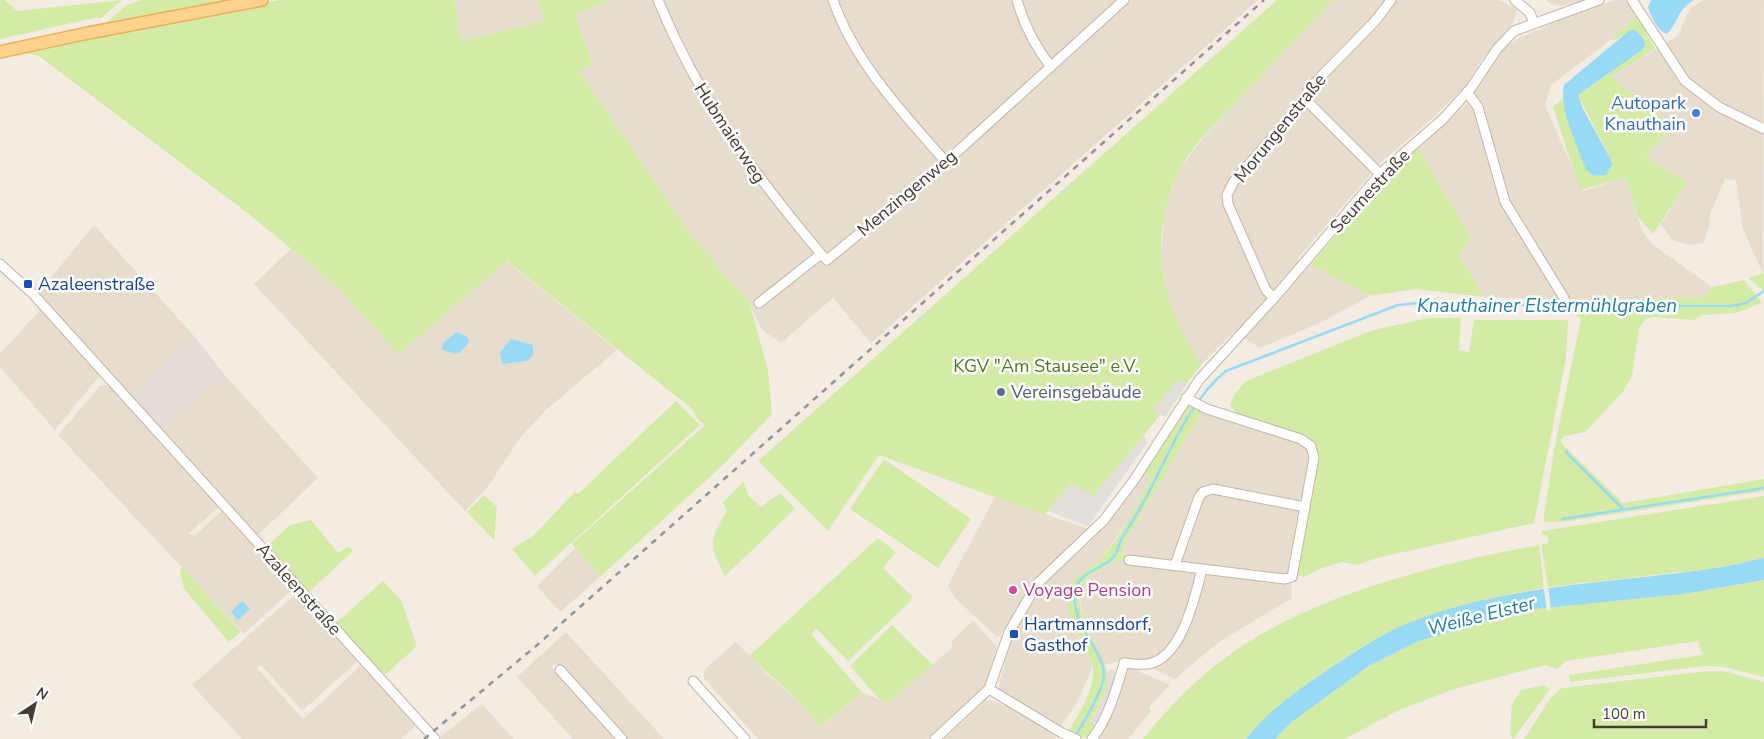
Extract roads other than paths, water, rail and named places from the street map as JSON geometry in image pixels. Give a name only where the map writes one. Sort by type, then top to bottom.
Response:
[{"type":"main road","points":[[0,52],[262,0]]},
{"type":"street","name":"Hubmaierweg","points":[[658,0],[678,48],[721,124],[757,176],[820,254]]},
{"type":"street","points":[[833,0],[859,51],[880,84],[946,162]]},
{"type":"street","points":[[1017,0],[1024,25],[1035,46],[1052,67]]},
{"type":"street","name":"Menzingenweg","points":[[759,303],[820,254],[827,260],[946,162],[1124,0]]},
{"type":"street","name":"Morungenstraße","points":[[1274,298],[1266,290],[1228,204],[1227,195],[1234,181],[1306,100],[1308,90],[1376,20],[1391,0]]},
{"type":"street","points":[[1515,0],[1530,13],[1534,23]]},
{"type":"street","name":"Seumestraße","points":[[989,689],[1009,632],[1037,584],[1104,520],[1194,402],[1214,361],[1274,298],[1380,174],[1442,120],[1467,92],[1496,49],[1514,31],[1600,0]]},
{"type":"street","points":[[1632,0],[1660,46],[1685,81],[1719,107],[1764,129]]},
{"type":"street","points":[[1467,92],[1478,108],[1505,202],[1564,298],[1565,304]]},
{"type":"street","points":[[1306,100],[1380,174]]},
{"type":"street","name":"Azaleenstraße","points":[[0,264],[40,302],[434,739]]},
{"type":"street","points":[[1129,560],[1285,579],[1292,576],[1314,458],[1311,446],[1301,439],[1194,402]]},
{"type":"street","points":[[1175,565],[1198,497],[1203,492],[1213,489],[1305,507]]},
{"type":"street","points":[[1092,739],[1101,728],[1111,705],[1124,663],[1148,664],[1155,662],[1170,651],[1176,643],[1194,602],[1202,569]]},
{"type":"street","points":[[560,670],[622,739]]},
{"type":"street","points":[[693,681],[746,739]]},
{"type":"street","points":[[935,739],[989,689],[1067,737]]},
{"type":"water","points":[[1651,0],[1694,0],[1684,8],[1667,34],[1660,30],[1653,19],[1648,7]]},
{"type":"water","points":[[1630,30],[1636,30],[1644,40],[1645,45],[1643,49],[1578,95],[1583,109],[1612,164],[1606,175],[1594,176],[1586,170],[1566,116],[1563,94],[1564,85]]},
{"type":"water","points":[[457,332],[467,337],[469,342],[460,352],[455,354],[441,349],[444,342]]},
{"type":"water","points":[[511,339],[533,345],[533,355],[527,361],[502,364],[500,352]]},
{"type":"water","name":"Weiße Elster","points":[[1764,558],[1764,580],[1684,594],[1526,610],[1419,641],[1369,666],[1293,721],[1275,739],[1246,739],[1272,711],[1302,687],[1344,659],[1388,632],[1448,609],[1524,592],[1716,568]]},
{"type":"water","points":[[242,601],[250,609],[238,620],[231,612]]},
{"type":"waterway","name":"Knauthainer Elstermühlgraben","points":[[1076,736],[1097,697],[1104,674],[1099,656],[1078,616],[1075,604],[1077,585],[1086,575],[1105,564],[1115,555],[1121,540],[1142,505],[1178,434],[1200,399],[1226,371],[1398,305],[1429,302],[1563,306],[1732,306],[1746,303],[1764,291]]},
{"type":"waterway","points":[[1566,452],[1623,509]]},
{"type":"waterway","points":[[1562,519],[1764,488]]},
{"type":"railway","points":[[424,739],[536,646],[1264,0]]},
{"type":"place","name":"Autopark Knauthain","points":[[1696,113]]},
{"type":"place","name":"Azaleenstraße","points":[[28,284]]},
{"type":"place","name":"Vereinsgebäude","points":[[1001,392]]},
{"type":"place","name":"Voyage Pension","points":[[1013,590]]},
{"type":"place","name":"Hartmannsdorf, Gasthof","points":[[1014,634]]},
{"type":"park label","name":"KGV \"Am Stausee\" e.V.","points":[[1046,366]]}]
